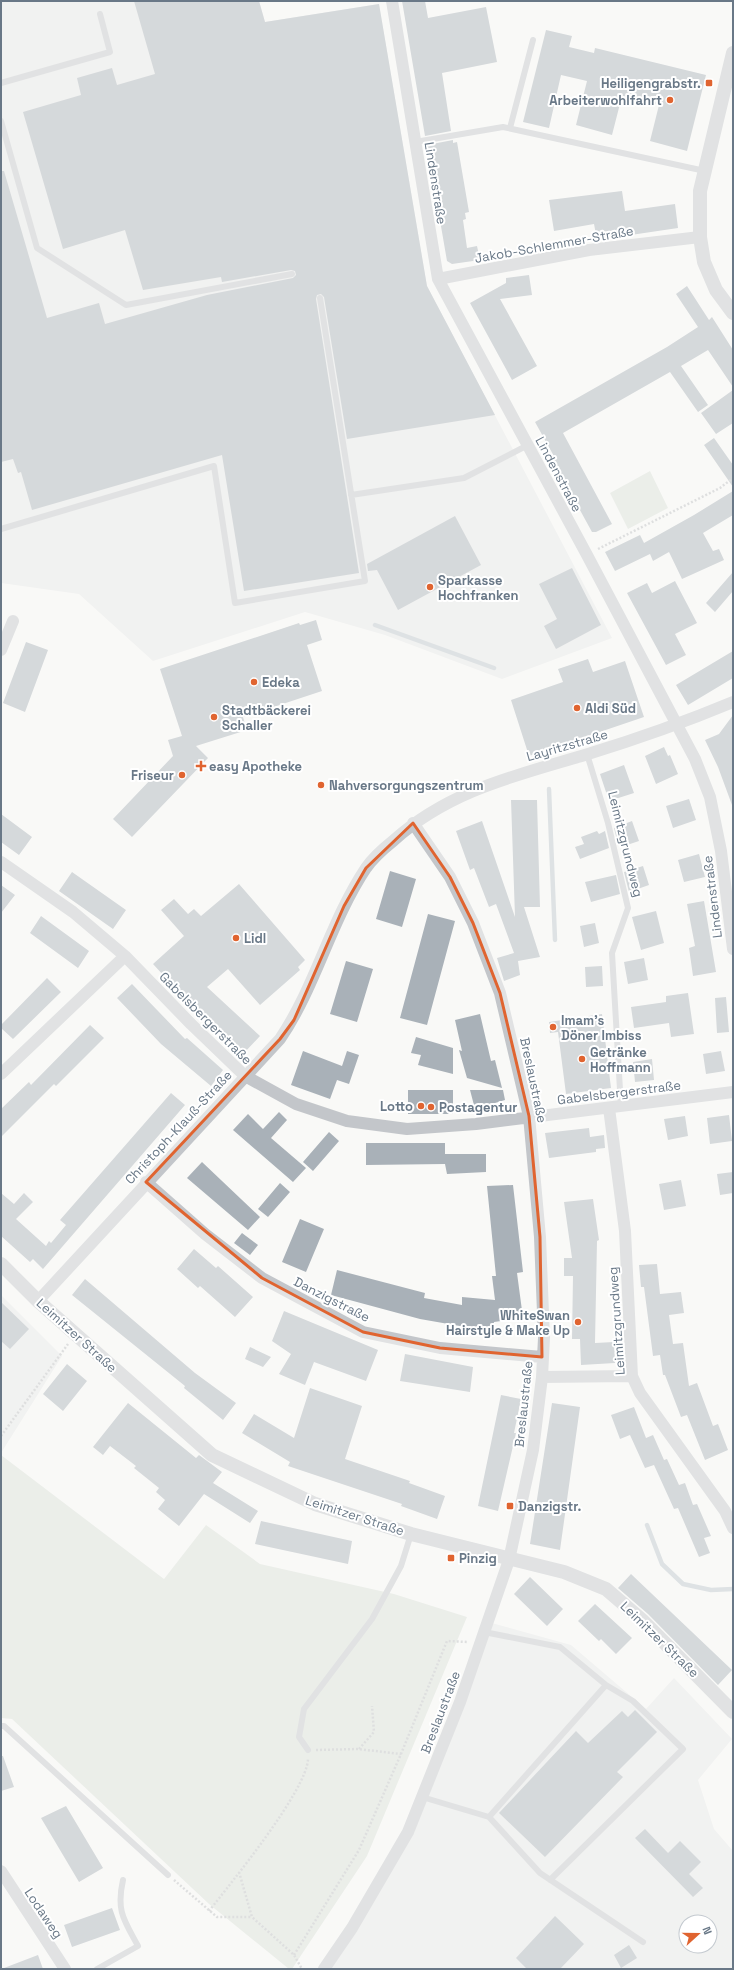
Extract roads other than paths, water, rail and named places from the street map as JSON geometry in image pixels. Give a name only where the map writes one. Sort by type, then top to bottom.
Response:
[{"type":"street","name":"Lindenstraße","points":[[392,1],[438,279],[678,725],[710,797],[721,850],[733,949]]},
{"type":"street","points":[[733,53],[700,191],[700,237],[704,262],[716,290],[733,313]]},
{"type":"street","name":"Jakob-Schlemmer-Straße","points":[[438,279],[589,250],[700,237]]},
{"type":"street","points":[[1,650],[13,621]]},
{"type":"street","name":"Layritzstraße","points":[[413,823],[469,792],[518,774],[678,725],[733,702]]},
{"type":"street","name":"Christoph-Klauß-Straße","points":[[38,1301],[146,1182],[280,1039],[294,1020],[344,906],[366,868],[374,858],[413,823]]},
{"type":"street","name":"Breslaustraße","points":[[324,1969],[352,1928],[404,1839],[460,1702],[509,1560],[533,1450],[542,1377],[544,1338],[540,1237],[529,1116],[500,993],[473,923],[450,877],[413,823]]},
{"type":"street","name":"Gabelsbergerstraße","points":[[1,862],[73,912],[125,956],[191,1024],[246,1076],[296,1104],[347,1121],[408,1130],[476,1124],[529,1116],[733,1092]]},
{"type":"street","points":[[1,1074],[125,956]]},
{"type":"street","name":"Leimitzgrundweg","points":[[615,1107],[625,1230],[632,1376],[640,1393],[725,1512],[733,1528]]},
{"type":"street","name":"Danzigstraße","points":[[146,1182],[205,1234],[262,1278],[363,1332],[440,1348],[542,1357]]},
{"type":"street","name":"Leimitzer Straße","points":[[1,1264],[38,1301],[212,1455],[315,1504],[411,1534],[509,1560],[564,1572],[606,1589],[642,1620],[733,1712]]},
{"type":"street","points":[[542,1377],[632,1376]]},
{"type":"street","name":"Lodaweg","points":[[1,1871],[65,1969]]},
{"type":"lane","points":[[1,83],[110,52],[100,14]]},
{"type":"lane","points":[[510,128],[533,40]]},
{"type":"lane","points":[[1,121],[37,248],[126,305],[292,274]]},
{"type":"lane","points":[[415,142],[503,127],[704,171]]},
{"type":"lane","points":[[1,529],[214,466],[235,603],[365,581],[320,298]]},
{"type":"lane","points":[[351,495],[464,478],[528,446]]},
{"type":"lane","name":"Leimitzgrundweg","points":[[587,754],[608,823],[628,908],[612,953],[615,1107]]},
{"type":"lane","points":[[308,1750],[299,1737],[304,1709],[372,1619],[401,1566],[411,1534]]},
{"type":"lane","points":[[482,1637],[560,1647],[606,1685],[633,1701],[683,1749],[550,1880]]},
{"type":"lane","points":[[489,1817],[606,1685]]},
{"type":"lane","points":[[1,1726],[4,1726],[168,1875]]},
{"type":"lane","points":[[422,1797],[489,1817],[540,1873],[643,1942]]},
{"type":"lane","points":[[97,1969],[138,1946],[122,1915],[120,1897],[123,1880]]},
{"type":"waterway","points":[[375,625],[494,668]]},
{"type":"waterway","points":[[549,789],[555,940]]},
{"type":"waterway","points":[[647,1525],[662,1564],[683,1584],[711,1590],[733,1589]]},
{"type":"place","name":"Heiligengrabstr.","points":[[709,83]]},
{"type":"place","name":"Arbeiterwohlfahrt","points":[[670,100]]},
{"type":"place","name":"Sparkasse Hochfranken","points":[[430,587]]},
{"type":"place","name":"Edeka","points":[[254,682]]},
{"type":"place","name":"Aldi Süd","points":[[577,708]]},
{"type":"place","name":"Stadtbäckerei Schaller","points":[[214,717]]},
{"type":"place","name":"easy Apotheke","points":[[201,766]]},
{"type":"place","name":"Friseur","points":[[182,775]]},
{"type":"place","name":"Nahversorgungszentrum","points":[[321,785]]},
{"type":"place","name":"Lidl","points":[[236,938]]},
{"type":"place","name":"Imam's Döner Imbiss","points":[[553,1027]]},
{"type":"place","name":"Getränke Hoffmann","points":[[582,1059]]},
{"type":"place","name":"Lotto","points":[[421,1106]]},
{"type":"place","name":"Postagentur","points":[[431,1107]]},
{"type":"place","name":"WhiteSwan Hairstyle & Make Up","points":[[578,1322]]},
{"type":"place","name":"Danzigstr.","points":[[510,1506]]},
{"type":"place","name":"Pinzig","points":[[451,1558]]}]
